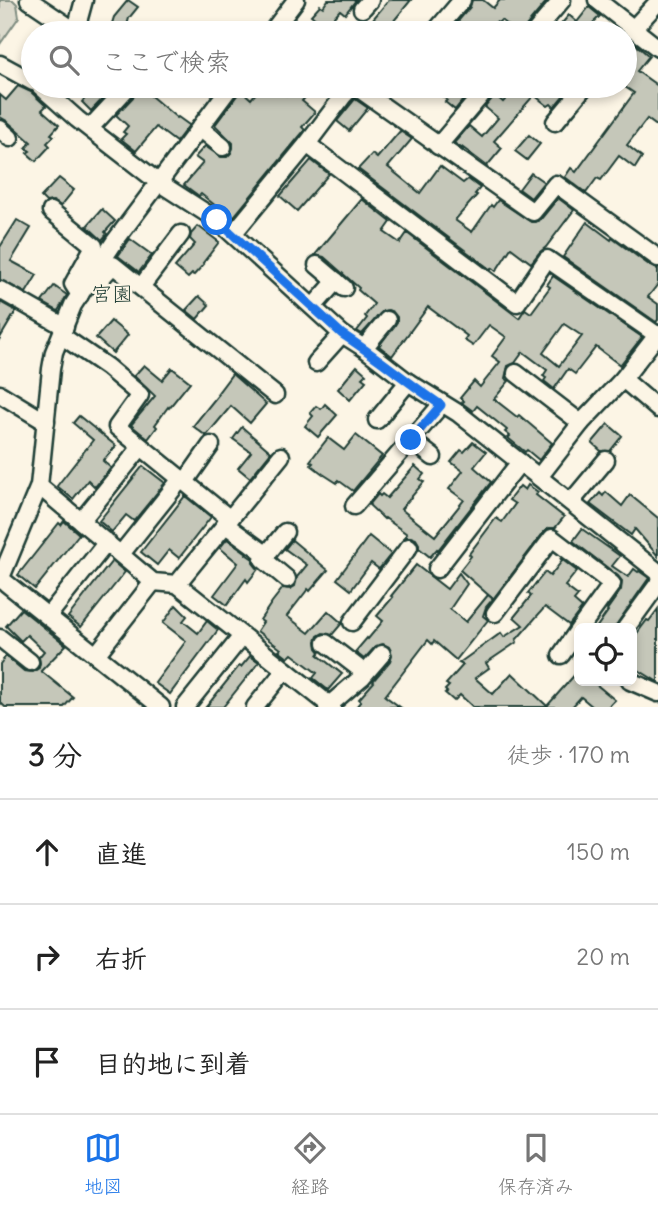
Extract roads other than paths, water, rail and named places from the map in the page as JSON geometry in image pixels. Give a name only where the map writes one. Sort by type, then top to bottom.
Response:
[{"type":"street","points":[[29,0],[59,21]]},
{"type":"street","points":[[78,21],[84,0]]},
{"type":"street","points":[[280,21],[296,0]]},
{"type":"street","points":[[444,21],[462,0]]},
{"type":"street","points":[[544,21],[562,0]]},
{"type":"street","points":[[597,0],[619,21]]},
{"type":"street","points":[[637,24],[658,2]]},
{"type":"street","points":[[637,35],[658,48]]},
{"type":"street","points":[[4,72],[21,78]]},
{"type":"street","points":[[55,98],[158,182],[233,233],[342,334],[441,405],[458,413],[658,574],[629,623]]},
{"type":"street","points":[[90,128],[118,98]]},
{"type":"street","points":[[161,707],[0,580],[39,486],[54,352],[77,300],[115,241],[222,98]]},
{"type":"street","points":[[233,233],[342,98]]},
{"type":"street","points":[[371,98],[533,212],[556,184],[658,258]]},
{"type":"street","points":[[438,146],[473,98]]},
{"type":"street","points":[[555,122],[575,98]]},
{"type":"street","points":[[200,128],[223,147]]},
{"type":"street","points":[[307,144],[517,303],[547,259],[658,334],[622,379],[581,423],[539,477]]},
{"type":"street","points":[[51,211],[94,246],[73,284],[82,308],[113,265],[275,395]]},
{"type":"street","points":[[141,287],[181,234]]},
{"type":"street","points":[[313,307],[340,285],[317,265]]},
{"type":"street","points":[[0,290],[63,331],[140,395],[117,427],[183,480],[267,555]]},
{"type":"street","points":[[364,348],[387,320]]},
{"type":"street","points":[[316,363],[342,334]]},
{"type":"street","points":[[516,373],[581,423]]},
{"type":"street","points":[[622,379],[658,409]]},
{"type":"street","points":[[377,420],[408,382]]},
{"type":"street","points":[[0,394],[46,422]]},
{"type":"street","points":[[355,506],[441,405]]},
{"type":"street","points":[[411,440],[433,457]]},
{"type":"street","points":[[121,554],[211,445]]},
{"type":"street","points":[[81,521],[141,446]]},
{"type":"street","points":[[177,584],[281,456]]},
{"type":"street","points":[[571,502],[606,460]]},
{"type":"street","points":[[437,569],[520,463]]},
{"type":"street","points":[[39,486],[153,582],[177,584],[329,706],[382,654]]},
{"type":"street","points":[[285,532],[263,559],[286,579]]},
{"type":"street","points":[[495,613],[552,538],[612,584],[584,623]]},
{"type":"street","points":[[48,616],[107,542]]},
{"type":"street","points":[[352,622],[409,547]]},
{"type":"street","points":[[96,655],[153,582]]},
{"type":"street","points":[[185,707],[242,636]]},
{"type":"street","points":[[561,655],[574,637]]},
{"type":"street","points":[[0,638],[30,662]]},
{"type":"street","points":[[326,643],[365,673]]},
{"type":"street","points":[[255,707],[285,670]]},
{"type":"street","points":[[637,684],[658,693]]},
{"type":"district","name":"宮園","points":[[112,294]]}]
